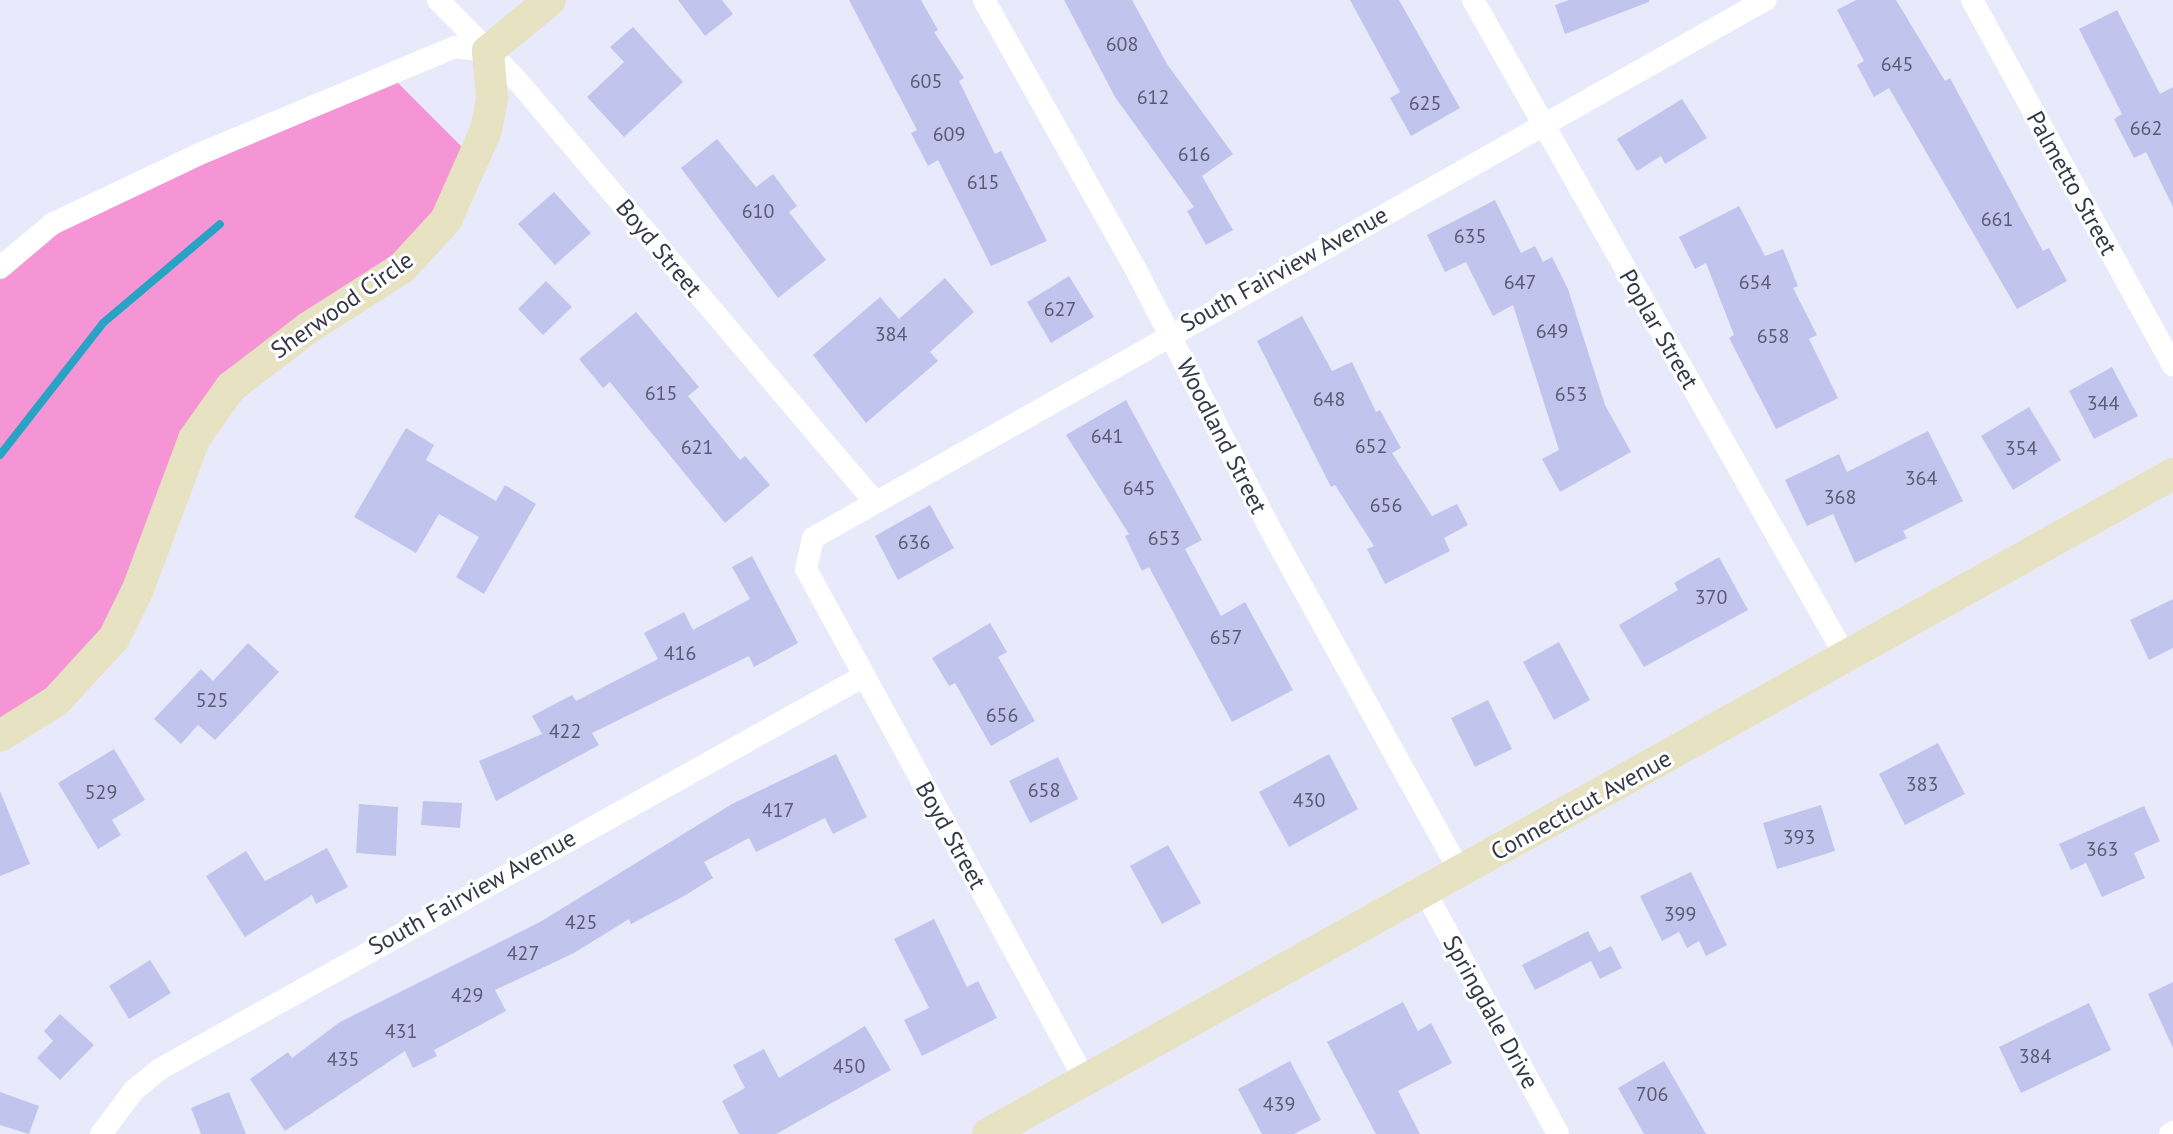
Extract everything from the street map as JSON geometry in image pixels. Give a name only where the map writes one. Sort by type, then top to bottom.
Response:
[{"type":"street","name":"Boyd Street","points":[[438,0],[488,51],[874,501]]},
{"type":"street","points":[[0,268],[52,224],[197,155],[455,47],[488,51],[550,0]]},
{"type":"street","name":"Woodland Street","points":[[984,0],[1460,872]]},
{"type":"street","name":"Poplar Street","points":[[1473,0],[1846,657]]},
{"type":"street","name":"South Fairview Avenue","points":[[809,545],[822,532],[874,501],[1765,0]]},
{"type":"street","name":"Palmetto Street","points":[[1972,0],[2173,365]]},
{"type":"street","name":"Sherwood Circle","points":[[0,736],[56,701],[114,638],[138,589],[194,439],[231,387],[308,328],[402,268],[446,220],[486,130],[492,98],[488,51]]},
{"type":"street","name":"Connecticut Avenue","points":[[988,1134],[2173,474]]},
{"type":"street","name":"Boyd Street","points":[[809,545],[806,569],[1085,1080]]},
{"type":"street","name":"South Fairview Avenue","points":[[101,1134],[134,1090],[160,1069],[864,676]]},
{"type":"street","name":"Springdale Drive","points":[[1424,890],[1558,1134]]},
{"type":"shaded area","points":[[389,74],[476,161],[446,220],[231,387],[128,615],[0,736],[0,268],[34,237]]},
{"type":"building","points":[[678,0],[722,0],[733,14],[705,36]]},
{"type":"building","points":[[849,0],[921,0],[938,30],[934,32],[964,78],[959,81],[995,154],[1001,151],[1047,241],[991,266],[938,160],[928,166],[911,133],[917,130]]},
{"type":"building","points":[[1064,0],[1132,0],[1167,64],[1233,154],[1202,176],[1233,230],[1206,245],[1187,211],[1194,207],[1115,97]]},
{"type":"building","points":[[1350,0],[1399,0],[1460,108],[1411,136],[1390,98],[1400,92]]},
{"type":"building","points":[[1569,0],[1649,2],[1565,34],[1555,5]]},
{"type":"building","points":[[1856,0],[1896,0],[1945,81],[1950,78],[2043,251],[2049,248],[2067,281],[2017,309],[1889,88],[1874,97],[1857,65],[1864,61],[1837,10]]},
{"type":"building","points":[[2117,10],[2160,94],[2173,87],[2173,207],[2146,152],[2134,158],[2114,119],[2122,114],[2079,29]]},
{"type":"building","points":[[633,27],[683,82],[624,137],[587,97],[624,62],[610,47]]},
{"type":"building","points":[[1682,99],[1707,138],[1665,164],[1661,156],[1637,171],[1617,139]]},
{"type":"building","points":[[717,139],[756,187],[773,174],[797,206],[789,212],[826,260],[778,298],[681,168]]},
{"type":"building","points":[[554,192],[591,233],[555,265],[518,224]]},
{"type":"building","points":[[1495,200],[1521,253],[1535,246],[1543,262],[1552,257],[1568,289],[1605,405],[1631,452],[1560,492],[1542,459],[1559,450],[1513,305],[1493,316],[1466,262],[1445,272],[1427,235]]},
{"type":"building","points":[[1739,206],[1765,256],[1783,249],[1798,286],[1793,288],[1817,335],[1809,339],[1838,398],[1776,429],[1729,338],[1734,335],[1706,263],[1695,269],[1679,237]]},
{"type":"building","points":[[1069,276],[1094,317],[1051,343],[1027,302]]},
{"type":"building","points":[[945,278],[974,312],[930,352],[938,361],[866,423],[813,355],[880,297],[899,319]]},
{"type":"building","points":[[546,281],[572,307],[543,335],[518,309]]},
{"type":"building","points":[[636,312],[699,387],[688,396],[740,460],[745,456],[770,485],[725,523],[610,382],[603,388],[579,359]]},
{"type":"building","points":[[1302,316],[1332,371],[1352,362],[1376,412],[1380,410],[1401,448],[1392,453],[1432,516],[1457,504],[1468,525],[1444,538],[1450,551],[1385,584],[1367,549],[1374,546],[1335,485],[1331,487],[1257,341]]},
{"type":"building","points":[[2112,367],[2138,416],[2094,439],[2069,391]]},
{"type":"building","points":[[1126,400],[1202,540],[1185,549],[1221,616],[1245,602],[1293,690],[1232,722],[1149,567],[1142,571],[1125,536],[1129,534],[1066,435]]},
{"type":"building","points":[[2029,407],[2061,460],[2013,490],[1981,436]]},
{"type":"building","points":[[406,428],[434,445],[426,460],[496,501],[505,485],[536,504],[484,594],[456,577],[479,537],[439,514],[416,553],[354,517]]},
{"type":"building","points":[[1928,431],[1963,501],[1903,531],[1907,538],[1855,563],[1833,514],[1807,526],[1785,480],[1839,454],[1847,472]]},
{"type":"building","points":[[930,505],[954,548],[898,580],[875,536]]},
{"type":"building","points":[[752,556],[798,643],[754,667],[749,656],[592,733],[599,745],[496,801],[479,761],[542,734],[532,716],[572,695],[576,701],[658,659],[644,633],[684,612],[693,630],[750,599],[732,567]]},
{"type":"building","points":[[1719,557],[1748,610],[1644,667],[1619,625],[1678,590],[1674,583]]},
{"type":"building","points":[[2173,599],[2173,648],[2149,660],[2130,620]]},
{"type":"building","points":[[990,623],[1007,652],[998,657],[1035,721],[991,746],[955,683],[949,686],[932,658]]},
{"type":"building","points":[[1559,642],[1590,700],[1554,720],[1523,662]]},
{"type":"building","points":[[248,643],[279,672],[215,740],[198,725],[181,744],[154,719],[201,669],[213,681]]},
{"type":"building","points":[[1488,700],[1512,749],[1475,767],[1451,718]]},
{"type":"building","points":[[1938,743],[1965,794],[1905,825],[1879,774]]},
{"type":"building","points":[[114,749],[145,800],[112,820],[121,835],[98,849],[58,783]]},
{"type":"building","points":[[836,754],[867,817],[833,834],[825,818],[756,852],[749,838],[704,862],[713,878],[684,896],[631,924],[629,919],[574,953],[495,990],[506,1011],[434,1050],[437,1056],[413,1068],[405,1051],[285,1131],[250,1079],[288,1052],[292,1058],[340,1022],[540,922],[732,804]]},
{"type":"building","points":[[1329,754],[1358,809],[1289,847],[1259,792]]},
{"type":"building","points":[[1058,757],[1078,799],[1030,823],[1009,781]]},
{"type":"building","points":[[0,791],[30,864],[0,876]]},
{"type":"building","points":[[423,801],[462,803],[460,828],[421,825]]},
{"type":"building","points":[[359,804],[398,807],[396,856],[356,853]]},
{"type":"building","points":[[1821,805],[1835,851],[1777,869],[1763,823]]},
{"type":"building","points":[[2144,806],[2160,841],[2134,853],[2145,878],[2102,897],[2086,863],[2071,870],[2059,844]]},
{"type":"building","points":[[1168,845],[1201,903],[1162,924],[1130,866]]},
{"type":"building","points":[[327,848],[348,887],[316,904],[312,895],[245,937],[206,876],[246,851],[265,881]]},
{"type":"building","points":[[1691,872],[1727,945],[1706,956],[1699,941],[1687,948],[1679,932],[1662,941],[1640,896]]},
{"type":"building","points":[[934,919],[967,987],[978,981],[997,1018],[922,1056],[904,1020],[929,1008],[894,939]]},
{"type":"building","points":[[1588,931],[1599,952],[1611,946],[1622,968],[1600,979],[1591,961],[1535,990],[1522,965]]},
{"type":"building","points":[[150,960],[171,993],[129,1019],[109,986]]},
{"type":"building","points":[[2173,982],[2173,1048],[2148,994]]},
{"type":"building","points":[[1403,1002],[1418,1031],[1431,1023],[1452,1063],[1398,1091],[1420,1134],[1376,1134],[1327,1042]]},
{"type":"building","points":[[2089,1003],[2111,1050],[2021,1093],[1999,1047]]},
{"type":"building","points":[[60,1014],[94,1045],[60,1080],[37,1058],[53,1041],[44,1031]]},
{"type":"building","points":[[865,1026],[891,1070],[776,1134],[739,1134],[722,1101],[745,1088],[733,1065],[764,1049],[779,1078]]},
{"type":"building","points":[[1290,1061],[1321,1120],[1294,1134],[1262,1134],[1238,1089]]},
{"type":"building","points":[[1664,1061],[1706,1134],[1644,1134],[1618,1088]]},
{"type":"building","points":[[0,1092],[39,1106],[29,1134],[0,1125]]},
{"type":"building","points":[[229,1092],[246,1134],[201,1134],[191,1108]]},
{"type":"waterway","points":[[0,455],[103,323],[220,224]]}]
